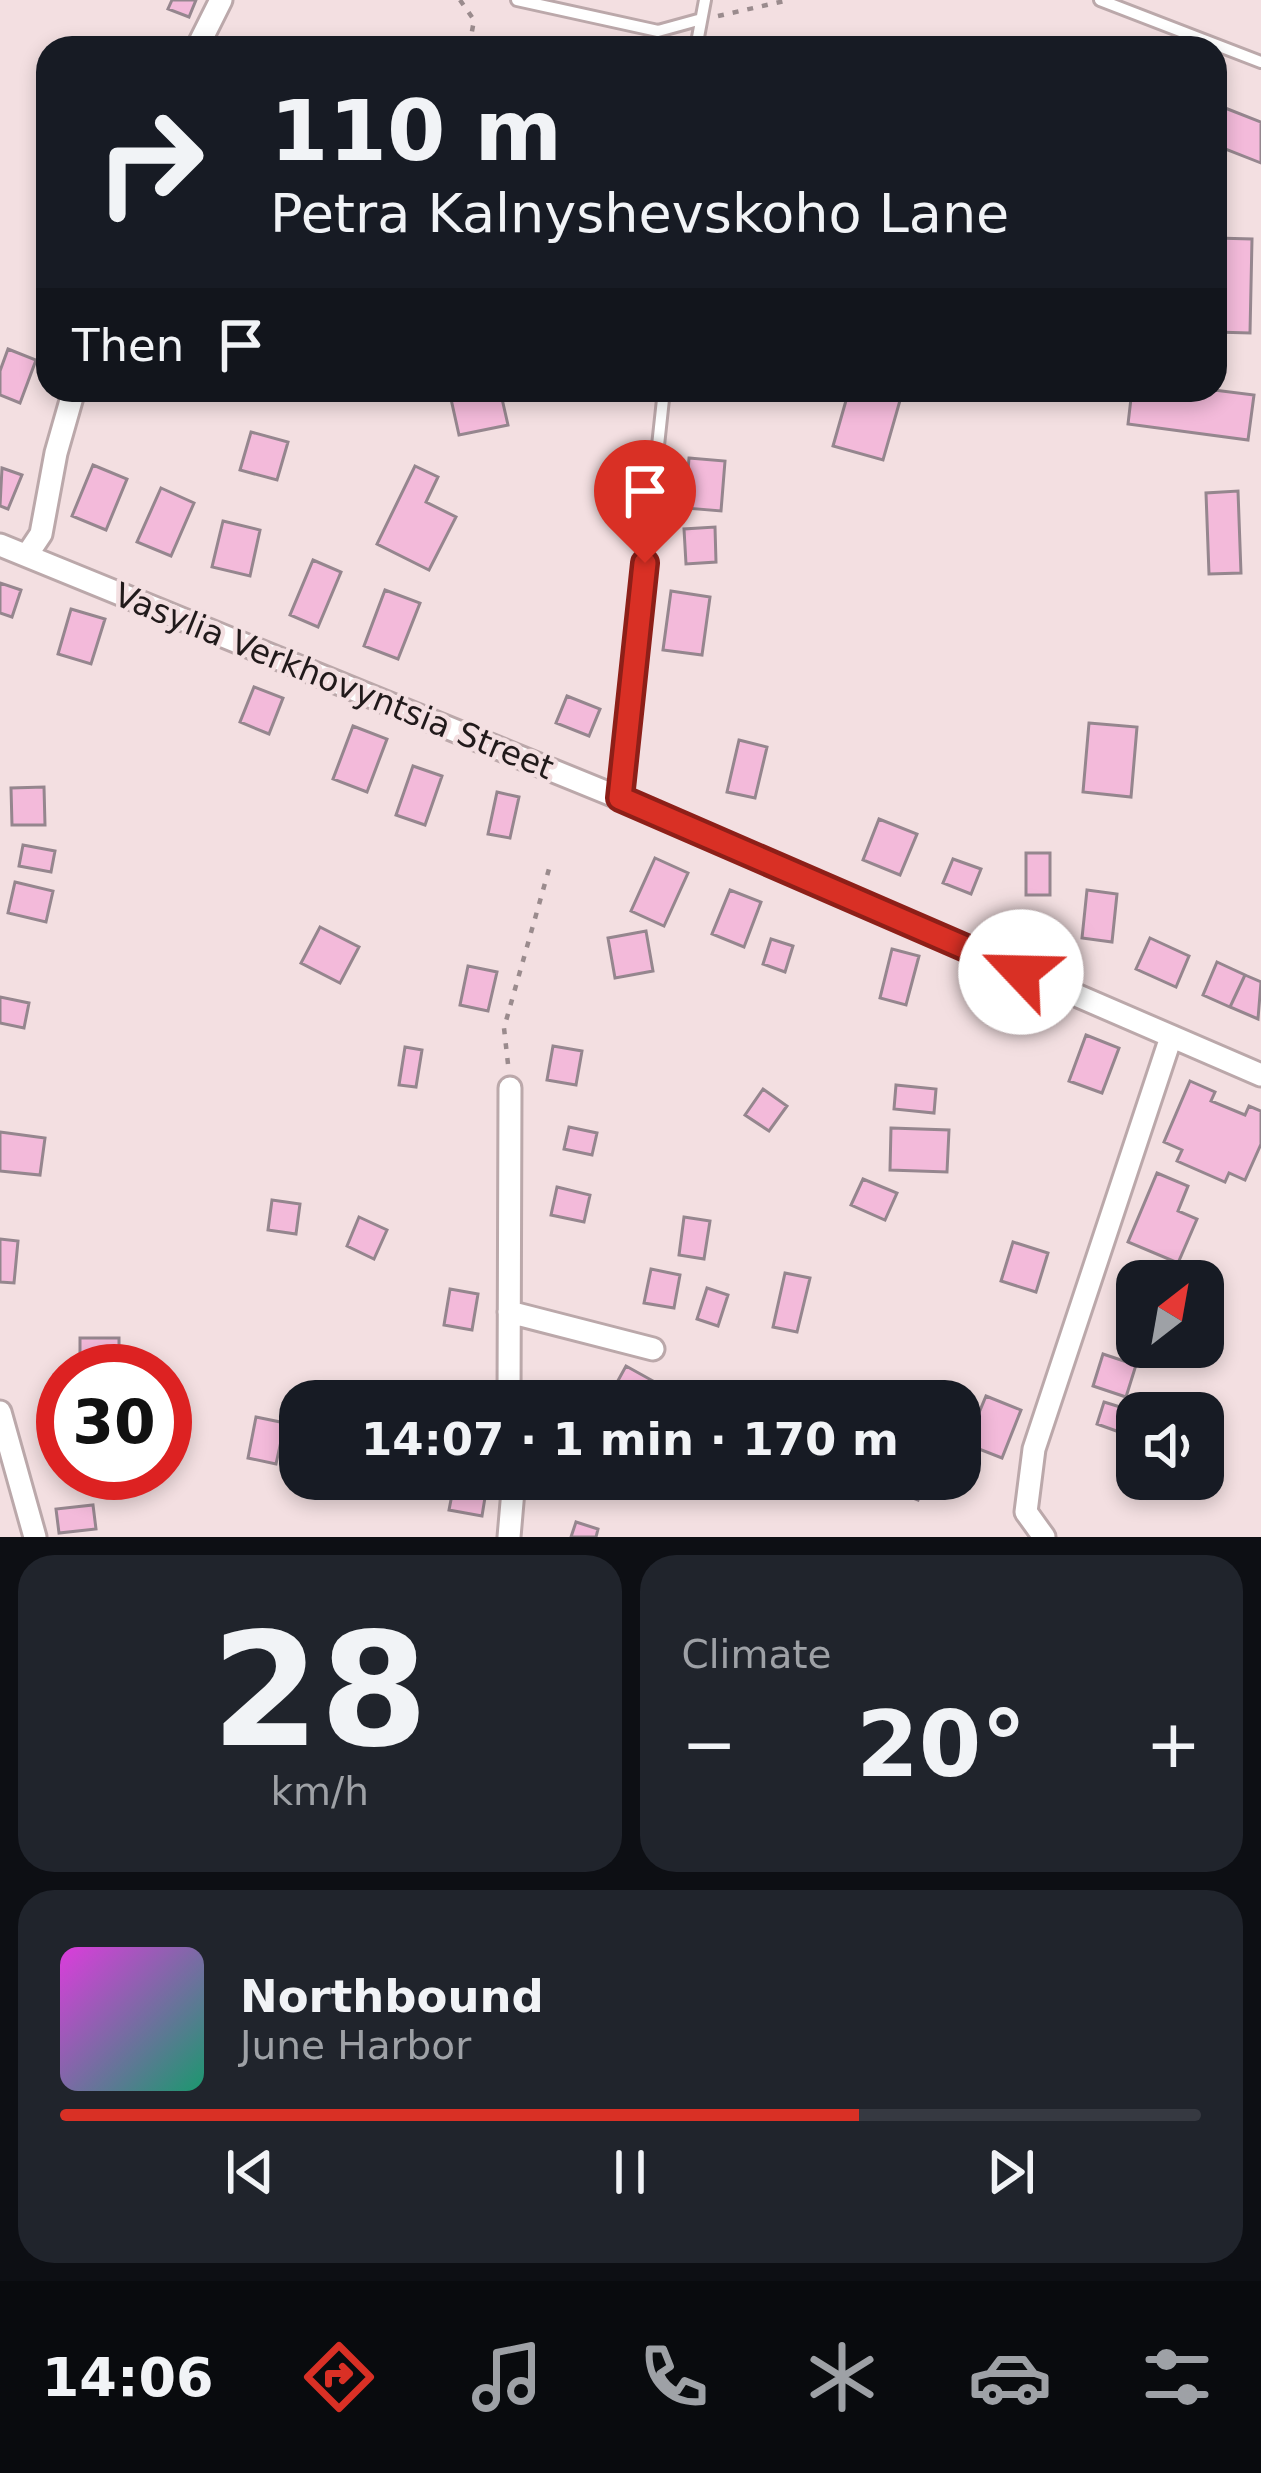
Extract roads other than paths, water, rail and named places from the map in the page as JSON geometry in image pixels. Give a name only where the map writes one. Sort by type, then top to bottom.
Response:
[{"type":"street","points":[[203,36],[221,0]]},
{"type":"street","points":[[27,555],[40,534],[71,402]]},
{"type":"street","name":"Vasylia Verkhovyntsia Street","points":[[0,545],[620,798],[1261,1075]]},
{"type":"street","points":[[1044,1537],[1026,1512],[1034,1449],[1172,1037]]},
{"type":"street","points":[[509,1380],[510,1088]]},
{"type":"street","points":[[509,1312],[653,1349]]},
{"type":"street","points":[[0,1412],[34,1537]]},
{"type":"street","points":[[509,1537],[512,1500]]},
{"type":"lane","points":[[517,0],[658,32],[698,20]]},
{"type":"lane","points":[[697,36],[705,0]]},
{"type":"lane","points":[[1100,0],[1193,36]]},
{"type":"lane","points":[[1227,49],[1261,62]]},
{"type":"lane","points":[[620,798],[663,402]]}]
